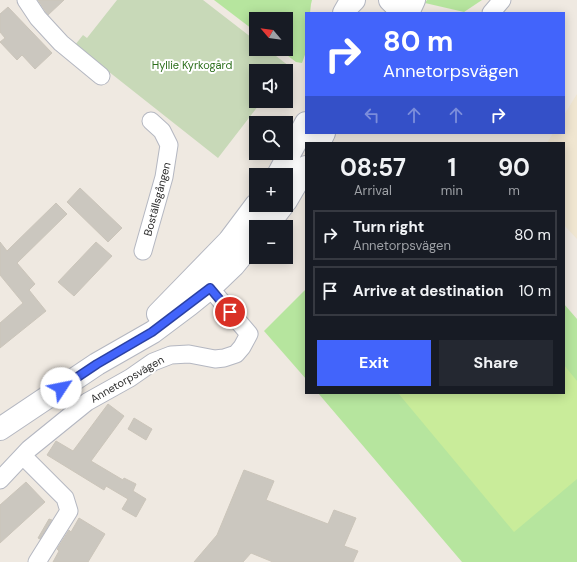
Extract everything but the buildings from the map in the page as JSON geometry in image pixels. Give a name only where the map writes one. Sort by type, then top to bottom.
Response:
[{"type":"main road","points":[[390,0],[396,5],[400,12]]},
{"type":"main road","points":[[408,12],[414,0]]},
{"type":"main road","points":[[282,168],[305,125]]},
{"type":"main road","points":[[293,188],[305,169]]},
{"type":"main road","points":[[0,429],[97,364],[152,332],[202,282],[229,241],[251,212]]},
{"type":"main road","points":[[271,220],[278,212]]},
{"type":"main road","points":[[202,282],[234,265],[249,247]]},
{"type":"street","points":[[26,0],[38,18],[61,43],[101,76]]},
{"type":"street","points":[[492,12],[502,0]]},
{"type":"street","name":"Boställsgången","points":[[143,251],[164,176],[169,145],[162,131],[150,121]]},
{"type":"street","name":"Annetorpsvägen","points":[[0,480],[23,456],[87,402],[130,378],[153,362],[171,355],[189,354],[215,359],[236,354],[242,347],[249,334],[202,282]]},
{"type":"street","points":[[23,456],[65,498],[69,511],[37,562]]},
{"type":"shaded area","points":[[577,94],[577,239],[565,226],[565,142],[548,142],[552,134],[565,134],[565,113]]},
{"type":"green space","name":"Hyllie Kyrkogård","points":[[117,0],[203,0],[249,36],[249,56],[276,56],[286,64],[249,64],[249,108],[257,108],[218,158],[75,45],[83,35],[87,38]]},
{"type":"green space","points":[[214,0],[312,0],[310,12],[305,12],[305,55],[302,63],[296,62],[288,56],[293,56],[293,12],[249,12],[249,27]]},
{"type":"green space","points":[[427,0],[482,0],[464,12],[425,3]]},
{"type":"green space","points":[[305,290],[305,378],[264,331]]},
{"type":"green space","points":[[565,305],[577,319],[577,562],[462,562],[319,394],[565,394]]},
{"type":"green space","points":[[565,366],[577,381],[577,479],[514,532],[399,394],[565,394]]},
{"type":"route","points":[[61,388],[97,364],[152,332],[210,288],[230,312]]}]
